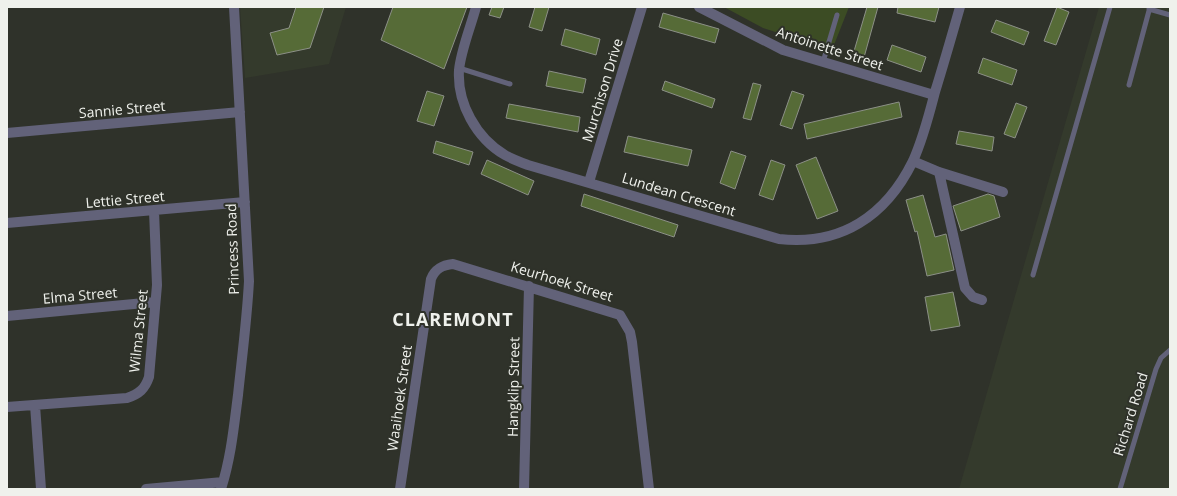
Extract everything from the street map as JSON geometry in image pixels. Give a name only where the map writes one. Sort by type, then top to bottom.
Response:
[{"type":"street","name":"Princess Road","points":[[222,486],[235,421],[247,320],[249,281],[234,7]]},
{"type":"street","name":"Lundean Crescent","points":[[476,7],[459,68],[459,82],[464,105],[474,125],[489,143],[506,155],[528,165],[779,239],[803,240],[826,237],[854,228],[879,209],[898,186],[913,161],[922,137],[960,7]]},
{"type":"street","name":"Murchison Drive","points":[[589,182],[642,7]]},
{"type":"street","name":"Antoinette Street","points":[[699,7],[783,50],[934,95]]},
{"type":"street","name":"Sannie Street","points":[[7,133],[240,112]]},
{"type":"street","points":[[913,161],[939,172],[1003,192]]},
{"type":"street","points":[[939,172],[965,288],[973,297],[982,300]]},
{"type":"street","name":"Lettie Street","points":[[7,223],[245,202]]},
{"type":"street","name":"Wilma Street","points":[[7,407],[127,398],[136,395],[145,388],[149,377],[157,264],[154,211]]},
{"type":"street","name":"Keurhoek Street","points":[[440,267],[453,264],[616,312],[623,318],[630,332],[632,342],[649,489]]},
{"type":"street","name":"Waaihoek Street","points":[[400,489],[431,280],[434,272],[440,267]]},
{"type":"street","name":"Hangklip Street","points":[[524,489],[529,286]]},
{"type":"street","name":"Elma Street","points":[[7,316],[155,302]]},
{"type":"street","points":[[35,405],[41,489]]},
{"type":"street","points":[[146,489],[222,486]]},
{"type":"lane","points":[[1033,274],[1110,7]]},
{"type":"lane","points":[[1129,85],[1150,8],[1170,15]]},
{"type":"lane","points":[[824,62],[837,15]]},
{"type":"lane","points":[[459,68],[510,84]]},
{"type":"lane","name":"Richard Road","points":[[1120,489],[1156,369],[1161,358],[1170,350]]},
{"type":"shaded area","points":[[240,7],[346,7],[329,64],[245,78]]},
{"type":"shaded area","points":[[1099,7],[1170,7],[1170,489],[959,489]]},
{"type":"green space","points":[[724,7],[849,7],[832,50],[763,28]]},
{"type":"building","points":[[296,7],[324,7],[310,48],[277,55],[270,33],[289,28]]},
{"type":"building","points":[[393,7],[467,7],[444,69],[381,40]]},
{"type":"building","points":[[492,7],[504,7],[500,18],[489,15]]},
{"type":"building","points":[[535,7],[549,7],[542,31],[529,27]]},
{"type":"building","points":[[867,7],[878,7],[863,61],[852,58]]},
{"type":"building","points":[[898,7],[939,7],[935,22],[897,13]]},
{"type":"building","points":[[1057,7],[1069,12],[1056,45],[1044,41]]},
{"type":"building","points":[[663,13],[719,29],[715,43],[659,27]]},
{"type":"building","points":[[996,20],[1029,32],[1024,45],[991,32]]},
{"type":"building","points":[[565,29],[600,39],[596,55],[561,45]]},
{"type":"building","points":[[892,45],[926,57],[921,72],[887,60]]},
{"type":"building","points":[[983,58],[1017,70],[1012,85],[978,73]]},
{"type":"building","points":[[549,71],[586,79],[583,93],[546,86]]},
{"type":"building","points":[[665,81],[715,99],[712,108],[662,90]]},
{"type":"building","points":[[753,83],[761,85],[751,120],[743,118]]},
{"type":"building","points":[[427,91],[444,96],[434,126],[417,121]]},
{"type":"building","points":[[792,91],[804,95],[792,129],[780,125]]},
{"type":"building","points":[[899,102],[902,117],[807,139],[804,124]]},
{"type":"building","points":[[1016,103],[1027,107],[1015,138],[1004,134]]},
{"type":"building","points":[[509,104],[580,117],[578,132],[506,118]]},
{"type":"building","points":[[959,131],[994,137],[992,151],[956,144]]},
{"type":"building","points":[[628,136],[692,150],[688,166],[624,152]]},
{"type":"building","points":[[436,141],[473,152],[469,165],[433,153]]},
{"type":"building","points":[[731,151],[746,156],[735,189],[720,183]]},
{"type":"building","points":[[816,157],[838,211],[817,219],[796,165]]},
{"type":"building","points":[[487,160],[534,181],[528,195],[481,174]]},
{"type":"building","points":[[771,160],[785,165],[773,200],[759,195]]},
{"type":"building","points":[[584,194],[678,225],[674,237],[581,206]]},
{"type":"building","points":[[988,194],[994,196],[1000,217],[961,231],[953,206]]},
{"type":"building","points":[[923,195],[935,237],[946,234],[954,270],[927,276],[917,231],[915,232],[906,200]]},
{"type":"building","points":[[953,292],[960,326],[931,331],[925,297]]},
{"type":"district","name":"CLAREMONT","points":[[453,319]]}]
